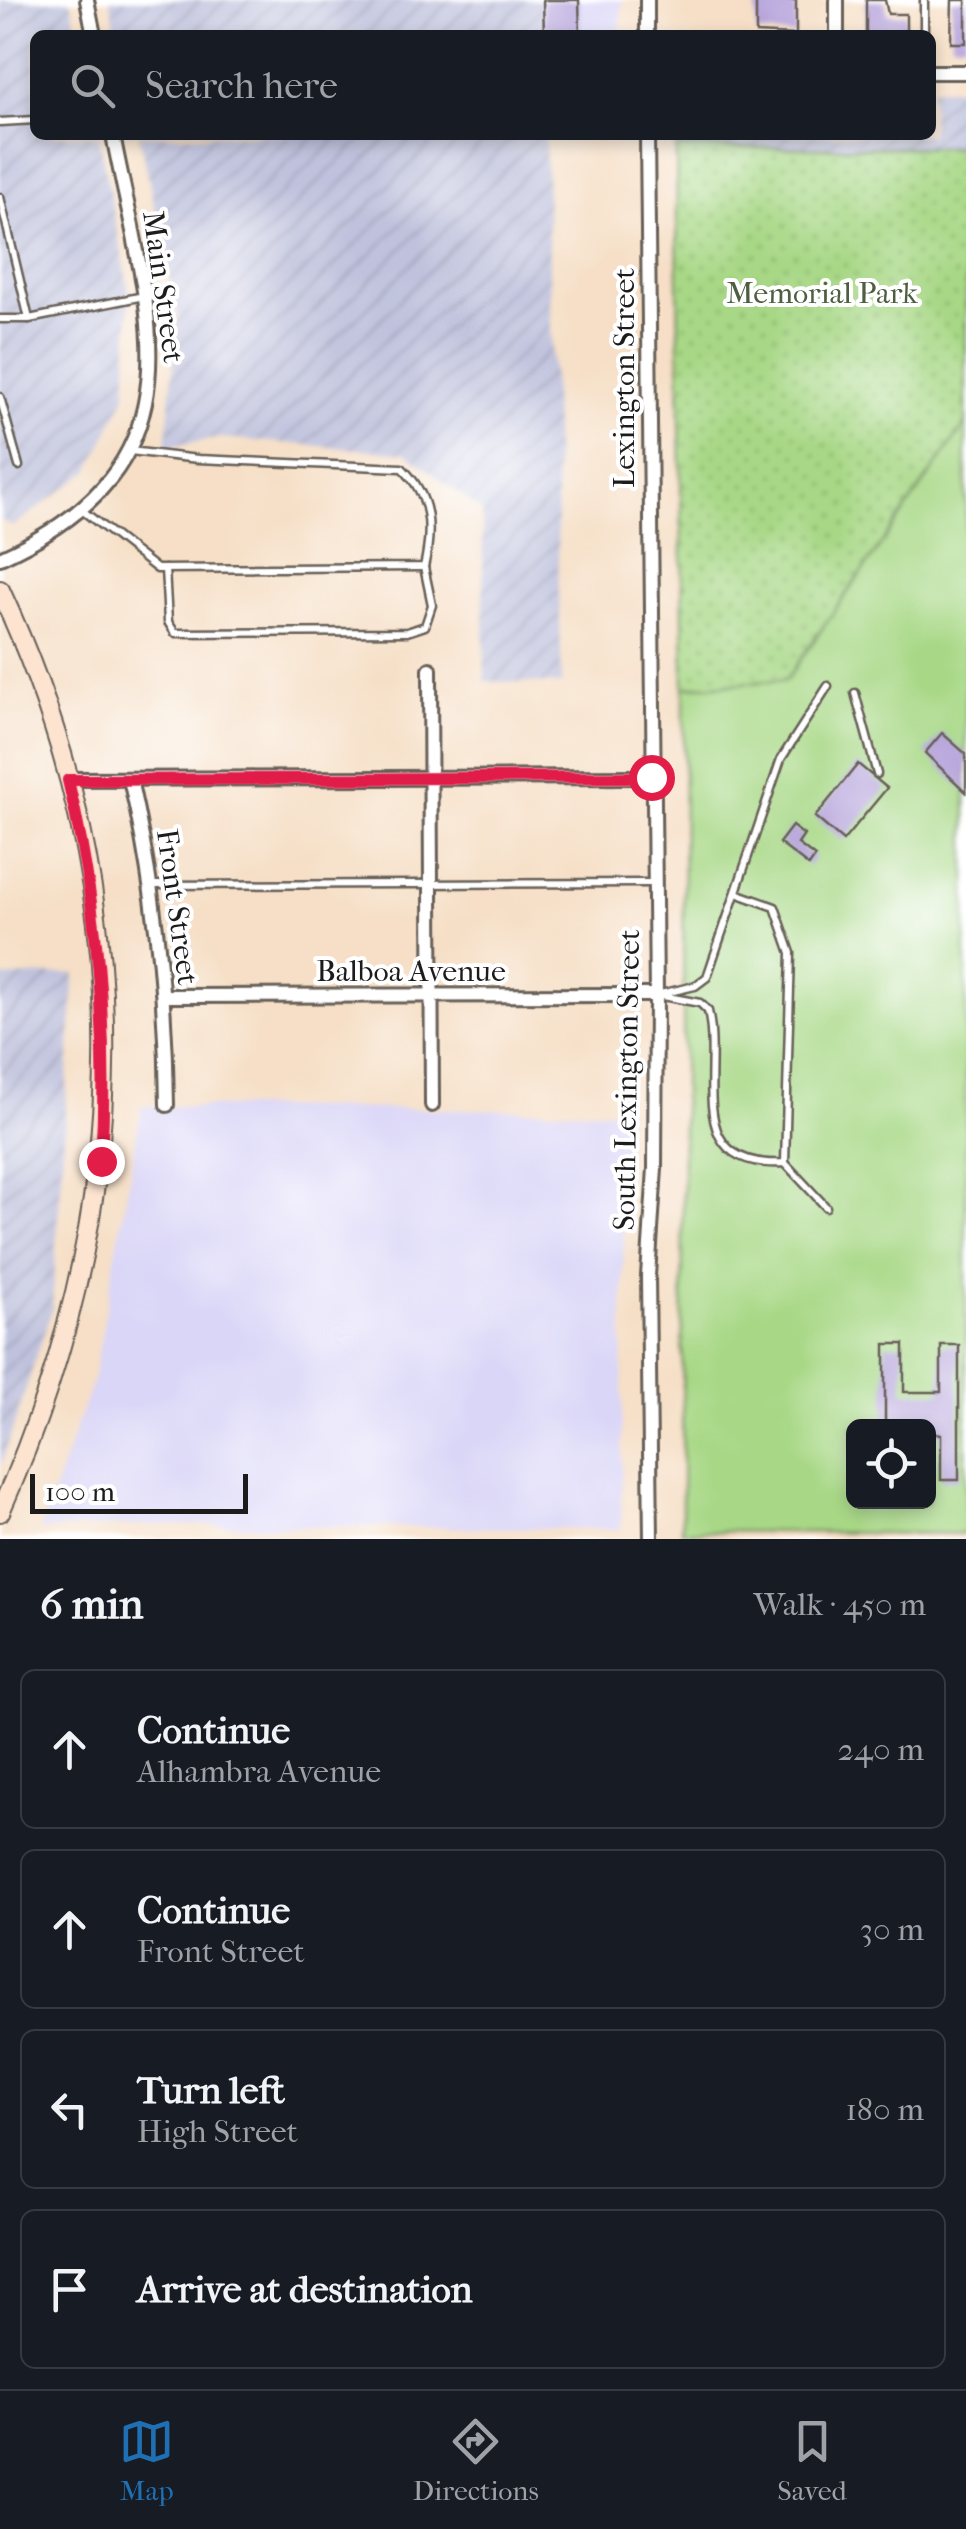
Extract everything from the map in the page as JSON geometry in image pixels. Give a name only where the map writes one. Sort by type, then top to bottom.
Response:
[{"type":"main road","points":[[0,590],[40,689],[68,780],[84,846],[103,980],[101,1161],[75,1305],[49,1392],[0,1512]]},
{"type":"street","points":[[87,0],[93,30]]},
{"type":"street","points":[[646,0],[647,30]]},
{"type":"street","points":[[837,0],[838,30]]},
{"type":"street","points":[[936,72],[966,72]]},
{"type":"street","name":"Main Street","points":[[0,558],[52,533],[83,511],[130,451],[150,386],[144,296],[114,140]]},
{"type":"street","name":"Lexington Street","points":[[648,140],[650,621]]},
{"type":"street","name":"South Lexington Street","points":[[650,621],[656,995],[655,1168],[648,1276],[651,1539]]},
{"type":"street","points":[[430,669],[432,1104]]},
{"type":"street","points":[[68,780],[651,777]]},
{"type":"street","name":"Front Street","points":[[130,779],[152,885],[166,996],[167,1105]]},
{"type":"street","name":"Balboa Avenue","points":[[166,996],[656,995]]},
{"type":"lane","points":[[924,0],[924,30]]},
{"type":"lane","points":[[0,122],[30,120]]},
{"type":"lane","points":[[0,197],[29,319]]},
{"type":"lane","points":[[0,319],[29,319],[144,296]]},
{"type":"lane","points":[[0,397],[19,466]]},
{"type":"lane","points":[[130,451],[198,459],[402,468],[420,485],[432,532],[424,566],[432,605],[425,626],[408,632],[175,633],[168,622],[164,568]]},
{"type":"lane","points":[[83,511],[157,568],[424,566]]},
{"type":"lane","points":[[656,995],[702,983],[781,759],[828,686]]},
{"type":"lane","points":[[855,693],[877,774]]},
{"type":"lane","points":[[152,885],[654,882]]},
{"type":"lane","points":[[736,893],[775,907],[791,954],[785,1163],[826,1207]]},
{"type":"lane","points":[[656,995],[700,1003],[708,1011],[712,1115],[728,1147],[754,1165],[785,1163]]},
{"type":"shaded area","points":[[0,0],[71,0],[77,30],[30,30],[30,140],[99,140],[130,295],[126,395],[89,471],[12,527],[0,519]]},
{"type":"shaded area","points":[[110,0],[541,0],[542,30],[116,30]]},
{"type":"shaded area","points":[[541,0],[622,0],[620,30],[542,30]]},
{"type":"shaded area","points":[[936,88],[966,88],[966,147],[676,148],[676,140],[936,140]]},
{"type":"shaded area","points":[[140,140],[545,140],[562,684],[485,681],[482,511],[406,453],[221,438],[166,447],[178,315]]},
{"type":"shaded area","points":[[75,973],[52,1308],[0,1468],[0,978]]},
{"type":"shaded area","points":[[142,1106],[625,1111],[621,1529],[153,1525],[40,1530],[94,1376]]},
{"type":"green space","name":"Memorial Park","points":[[966,147],[966,423],[786,680],[684,687],[676,148]]},
{"type":"green space","points":[[966,423],[966,1534],[682,1531],[684,687],[786,680]]},
{"type":"building","points":[[543,0],[579,0],[580,30],[544,30]]},
{"type":"building","points":[[756,0],[796,0],[796,30],[756,30]]},
{"type":"building","points":[[866,0],[885,0],[888,14],[906,14],[906,30],[866,30]]},
{"type":"building","points":[[952,0],[966,0],[966,43],[951,43]]},
{"type":"building","points":[[942,733],[966,754],[966,792],[925,753]]},
{"type":"building","points":[[858,764],[887,788],[843,841],[815,817]]},
{"type":"building","points":[[792,826],[804,835],[798,844],[815,857],[809,866],[779,843]]},
{"type":"building","points":[[885,1344],[904,1344],[904,1392],[941,1392],[941,1345],[959,1345],[959,1480],[941,1480],[941,1434],[936,1434],[936,1419],[885,1419]]},
{"type":"route","points":[[101,1161],[103,980],[84,846],[68,780],[651,777]]}]
